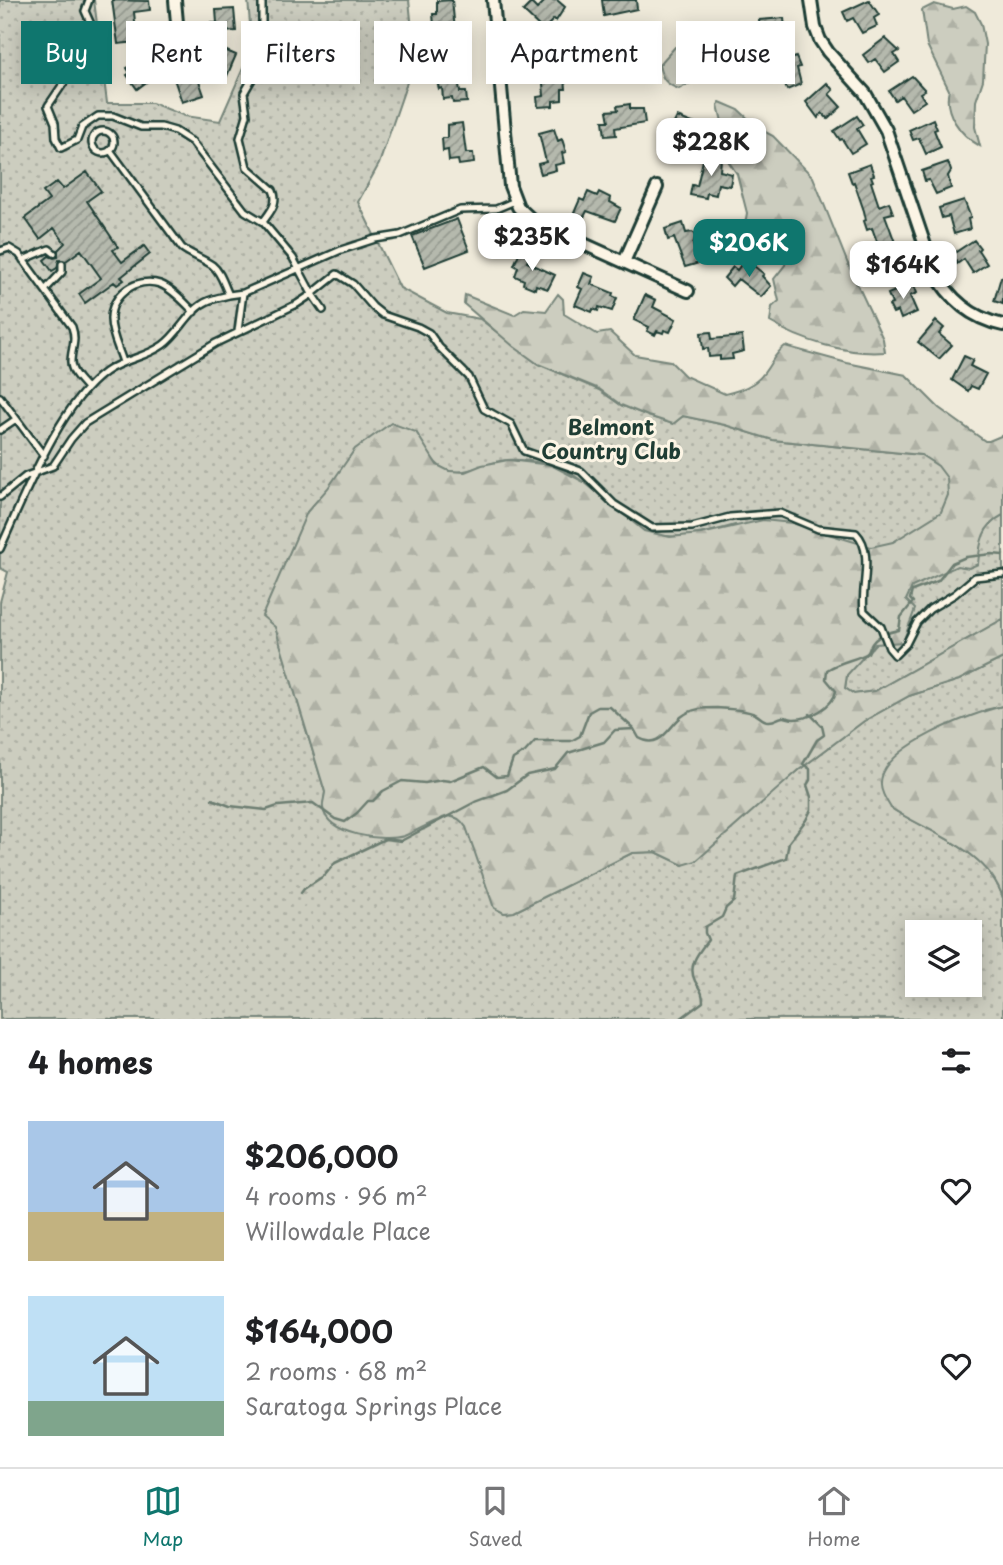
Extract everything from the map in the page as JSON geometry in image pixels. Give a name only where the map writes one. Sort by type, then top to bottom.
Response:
[{"type":"street","points":[[175,0],[177,21]]},
{"type":"street","points":[[493,0],[509,174],[515,201],[533,221],[688,291]]},
{"type":"street","points":[[811,0],[820,40],[865,93],[886,131],[933,269],[940,282],[954,299],[972,314],[1003,325]]},
{"type":"street","points":[[624,262],[657,187]]},
{"type":"lane","points":[[89,0],[85,11],[94,31],[94,51],[65,80],[48,106],[61,148],[77,140],[82,127],[98,116],[113,116],[141,127],[161,127],[175,131],[192,142],[245,211],[263,222],[282,243],[323,310]]},
{"type":"lane","points":[[262,0],[262,55],[244,93],[247,116],[240,138],[247,167],[275,195],[273,208],[263,222]]},
{"type":"lane","points":[[104,130],[111,134],[114,144],[110,150],[100,153],[93,148],[91,140],[95,133],[104,130]]},
{"type":"lane","points":[[110,150],[182,248],[210,263],[218,271],[229,295]]},
{"type":"lane","points":[[0,549],[44,456],[86,387],[104,372],[160,348],[208,301],[243,293],[341,250],[375,239],[400,235],[460,210],[496,209],[515,201]]},
{"type":"lane","points":[[0,251],[9,248],[23,260],[72,327],[76,336],[71,361],[73,372],[86,387]]},
{"type":"lane","points":[[23,260],[49,249],[54,253]]},
{"type":"lane","points":[[45,290],[62,272],[62,264]]},
{"type":"lane","points":[[0,497],[13,485],[53,466],[85,423],[238,331],[298,304],[337,274],[353,284],[383,315],[429,333],[469,377],[484,409],[511,424],[524,451],[581,471],[614,504],[648,526],[692,527],[730,517],[774,513],[788,515],[824,530],[856,533],[863,543],[867,574],[864,611],[881,627],[892,652],[897,655],[909,640],[917,622],[930,609],[955,594],[975,577],[1003,574]]},
{"type":"lane","points":[[123,362],[111,321],[115,303],[129,288],[148,282],[163,285],[194,312]]},
{"type":"lane","points":[[238,331],[243,293]]},
{"type":"lane","points":[[0,397],[44,456]]},
{"type":"lane","points":[[0,430],[16,419]]},
{"type":"green space","points":[[0,0],[94,0],[97,21],[21,21],[21,84],[105,84],[107,103],[152,103],[185,116],[220,121],[241,73],[241,84],[360,84],[360,21],[250,21],[248,0],[409,0],[411,21],[374,21],[374,84],[406,84],[379,164],[358,202],[400,288],[447,313],[480,319],[538,364],[599,390],[621,405],[673,424],[683,416],[725,425],[773,440],[921,455],[1003,456],[1003,619],[875,691],[854,694],[845,688],[847,675],[735,525],[680,536],[646,532],[627,520],[580,479],[562,469],[512,460],[452,472],[436,463],[416,432],[328,489],[307,512],[275,626],[325,792],[323,808],[430,825],[448,816],[460,819],[504,913],[514,912],[632,853],[656,852],[683,865],[799,770],[864,721],[909,696],[959,680],[1003,658],[1003,706],[985,710],[891,808],[956,844],[985,867],[995,881],[1003,898],[1003,1019],[0,1019],[0,602],[8,572],[0,568]]},
{"type":"green space","points":[[934,4],[953,9],[966,6],[975,12],[981,24],[985,44],[983,80],[976,101],[975,127],[980,146],[966,136],[955,122],[948,106],[949,90],[927,45],[922,10]]},
{"type":"green space","points":[[675,47],[676,84],[689,84],[679,89],[670,85],[662,76],[662,62]]},
{"type":"green space","points":[[720,102],[739,110],[758,128],[773,136],[813,177],[848,264],[883,339],[885,352],[856,351],[825,345],[770,322],[772,307],[779,301],[774,279],[785,265],[786,259],[780,254],[761,249],[757,242],[743,235],[747,213],[737,174],[718,146],[725,134],[718,105]]},
{"type":"green space","points":[[558,294],[563,299],[564,314],[597,334],[610,332],[635,355],[670,361],[685,376],[725,394],[756,381],[785,346],[906,375],[939,408],[985,441],[1003,435],[1003,515],[991,524],[983,535],[978,564],[969,568],[957,566],[912,587],[906,600],[915,609],[903,642],[875,644],[847,675],[845,688],[854,694],[875,691],[1003,619],[1003,658],[959,680],[909,696],[864,721],[799,770],[696,861],[683,865],[656,852],[632,853],[514,912],[504,913],[494,908],[466,827],[457,818],[445,817],[404,836],[383,838],[357,834],[334,825],[323,808],[325,792],[275,627],[262,616],[307,512],[328,488],[355,449],[391,423],[416,432],[437,465],[449,471],[465,472],[482,465],[508,460],[551,465],[584,482],[644,531],[670,537],[701,534],[763,520],[792,523],[871,547],[893,542],[941,512],[948,495],[947,478],[938,466],[921,455],[773,440],[725,425],[683,416],[673,424],[648,416],[621,405],[599,389],[538,364],[464,304],[465,295],[514,315],[524,309],[546,311]]},
{"type":"green space","points":[[1003,706],[1003,898],[985,867],[971,855],[891,808],[881,782],[886,769],[913,744],[952,724]]},
{"type":"building","points":[[112,0],[149,1],[150,10],[134,12],[135,21],[126,21],[126,43],[118,44]]},
{"type":"building","points":[[452,0],[454,21],[434,21],[433,14],[437,14],[437,1]]},
{"type":"building","points":[[546,0],[557,0],[565,7],[556,21],[534,21],[523,11],[531,3],[537,9]]},
{"type":"building","points":[[602,0],[636,0],[637,9],[604,16]]},
{"type":"building","points":[[869,0],[879,15],[874,18],[877,26],[862,33],[853,18],[847,21],[843,12]]},
{"type":"building","points":[[234,9],[236,31],[227,32],[227,21],[217,21],[216,10]]},
{"type":"building","points":[[784,18],[784,21],[759,21]]},
{"type":"building","points":[[885,38],[899,51],[894,54],[899,62],[885,72],[875,59],[869,63],[863,55]]},
{"type":"building","points":[[227,51],[236,55],[227,76]]},
{"type":"building","points":[[795,57],[800,67],[797,68],[801,84],[787,90],[785,84],[795,84]]},
{"type":"building","points":[[912,76],[925,90],[920,93],[925,101],[911,110],[901,96],[895,100],[889,91]]},
{"type":"building","points":[[827,83],[833,90],[829,94],[841,107],[828,119],[822,113],[818,118],[806,102]]},
{"type":"building","points":[[176,84],[200,84],[204,95],[182,102]]},
{"type":"building","points":[[438,84],[459,84],[460,92],[466,92],[467,102],[453,103],[452,98],[443,99],[442,88],[439,89]]},
{"type":"building","points":[[543,84],[566,84],[566,89],[562,89],[562,100],[553,101],[553,106],[538,107],[537,97],[544,96]]},
{"type":"building","points":[[630,104],[630,109],[643,109],[645,123],[615,128],[616,135],[605,136],[603,121],[609,121],[607,111],[618,110],[617,106]]},
{"type":"building","points":[[857,116],[863,125],[857,129],[866,144],[851,153],[834,131]]},
{"type":"building","points":[[677,117],[698,125],[697,128],[708,135],[702,150],[673,141],[671,147],[661,143],[667,128],[671,129]]},
{"type":"building","points":[[933,119],[941,147],[926,154],[919,138],[913,140],[909,130]]},
{"type":"building","points":[[462,123],[466,153],[473,153],[474,163],[459,165],[458,160],[449,161],[448,150],[443,151],[442,138],[447,138],[447,125]]},
{"type":"building","points":[[554,129],[558,141],[562,139],[566,152],[562,153],[564,163],[555,165],[556,170],[541,174],[538,164],[546,162],[539,133]]},
{"type":"building","points":[[704,156],[721,159],[720,171],[732,174],[730,186],[718,184],[716,195],[707,193],[706,198],[690,195],[692,185],[697,186]]},
{"type":"building","points":[[948,162],[951,188],[936,194],[929,180],[925,181],[922,171]]},
{"type":"building","points":[[870,164],[874,175],[871,176],[871,182],[879,206],[889,202],[893,213],[885,215],[896,245],[899,244],[902,253],[896,255],[901,272],[885,277],[882,269],[876,271],[872,252],[880,250],[872,228],[867,230],[864,211],[848,172]]},
{"type":"building","points":[[87,172],[101,191],[87,201],[118,247],[113,250],[122,262],[144,246],[150,254],[121,277],[124,280],[117,285],[114,282],[85,303],[79,294],[101,278],[81,250],[66,261],[59,260],[57,268],[52,271],[44,260],[49,256],[58,257],[58,250],[65,243],[54,228],[40,239],[25,218],[49,200],[43,192],[57,182],[63,189]]},
{"type":"building","points":[[588,192],[597,196],[599,192],[611,198],[610,202],[621,208],[615,221],[587,211],[584,217],[574,213],[580,199],[584,201]]},
{"type":"building","points":[[964,200],[971,218],[968,219],[970,229],[954,234],[949,216],[942,218],[939,208]]},
{"type":"building","points":[[457,219],[469,250],[425,267],[412,236]]},
{"type":"building","points":[[683,223],[686,233],[696,234],[693,245],[699,263],[685,267],[674,238],[668,240],[665,229]]},
{"type":"building","points":[[974,240],[987,264],[973,273],[964,259],[957,264],[953,254]]},
{"type":"building","points":[[520,251],[530,256],[527,262],[555,275],[548,289],[536,285],[535,289],[523,284],[524,280],[515,276],[518,267],[514,265]]},
{"type":"building","points":[[743,262],[764,274],[762,276],[771,286],[761,297],[738,279],[732,286],[724,278],[733,267],[737,270]]},
{"type":"building","points":[[584,273],[594,277],[591,284],[613,293],[612,296],[617,298],[612,311],[599,307],[598,311],[593,309],[592,312],[575,305],[582,289],[578,287]]},
{"type":"building","points":[[1003,277],[1003,304],[994,301]]},
{"type":"building","points":[[913,283],[917,293],[910,296],[917,312],[901,319],[898,311],[893,313],[888,294]]},
{"type":"building","points":[[645,295],[656,300],[653,307],[676,319],[670,332],[657,331],[655,335],[647,331],[649,327],[634,320]]},
{"type":"building","points":[[936,321],[944,328],[939,334],[952,345],[939,359],[918,342]]},
{"type":"building","points":[[711,332],[712,339],[742,336],[744,351],[732,354],[733,359],[709,357],[708,348],[703,349],[701,333]]},
{"type":"building","points":[[964,356],[973,360],[970,366],[986,374],[978,389],[971,386],[968,391],[952,380]]},
{"type":"waterway","points":[[212,799],[230,806],[266,810],[278,806],[313,803],[335,819],[345,822],[368,801],[373,801],[383,791],[402,781],[450,781],[484,767],[497,777],[507,776],[513,759],[525,752],[535,741],[571,741],[580,736],[589,712],[598,707],[610,707],[634,729],[639,738],[646,741],[658,740],[685,714],[698,709],[741,710],[768,721],[783,717],[807,717],[826,707],[834,697],[836,691],[826,679],[827,670],[868,653],[872,643],[879,637],[899,630],[901,617],[913,602],[910,599],[912,591],[938,581],[952,563],[966,557],[1003,555]]},
{"type":"waterway","points":[[680,1019],[703,1002],[692,970],[695,959],[708,940],[705,927],[722,917],[726,908],[734,901],[737,876],[786,858],[789,842],[811,810],[807,785],[810,769],[803,764],[817,740],[824,735],[822,726],[810,714]]},
{"type":"waterway","points":[[301,893],[325,875],[335,863],[385,839],[401,841],[475,802],[507,790],[527,775],[555,769],[568,753],[604,742],[615,730],[634,729]]},
{"type":"district","name":"Belmont Country Club","points":[[611,440]]}]
